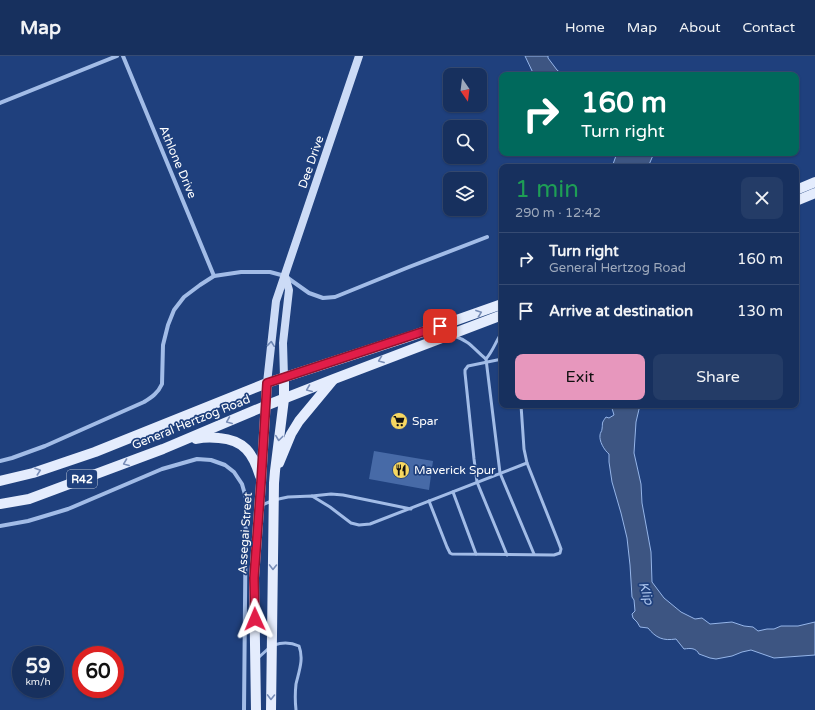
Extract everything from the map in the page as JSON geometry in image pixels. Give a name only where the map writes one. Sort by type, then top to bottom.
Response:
[{"type":"main road","points":[[799,189],[815,182]]},
{"type":"main road","points":[[799,200],[815,193]]},
{"type":"main road","name":"General Hertzog Road","points":[[0,481],[95,452],[267,383],[414,335],[499,305]]},
{"type":"main road","name":"General Hertzog Road","points":[[0,504],[18,501],[45,493],[176,444],[334,378],[499,316]]},
{"type":"main road","points":[[271,710],[275,472],[284,399],[284,377]]},
{"type":"main road","points":[[275,472],[291,434],[299,421],[334,378]]},
{"type":"main road","name":"Assegai Street","points":[[256,710],[254,578],[267,383]]},
{"type":"main road","points":[[176,444],[201,438],[214,437],[236,441],[245,448],[252,457],[261,480]]},
{"type":"street","points":[[0,103],[117,56]]},
{"type":"street","name":"Athlone Drive","points":[[123,56],[214,276]]},
{"type":"street","name":"Dee Drive","points":[[267,383],[276,301],[359,56]]},
{"type":"street","points":[[0,461],[45,446],[155,396],[160,390],[162,384],[163,344],[174,310],[184,297],[214,276],[241,272],[270,272],[284,276],[309,293],[323,298],[335,297],[487,237]]},
{"type":"street","name":"Dee Drive","points":[[284,276],[288,290],[283,343],[284,377]]},
{"type":"street","points":[[0,526],[32,520],[62,511],[162,469],[197,459],[211,460],[224,464],[234,472],[242,484],[246,498],[244,710]]},
{"type":"lane","points":[[448,335],[466,341],[486,360],[500,473],[534,554]]},
{"type":"lane","points":[[486,360],[499,337]]},
{"type":"lane","points":[[499,359],[486,360],[468,366],[465,373],[477,482],[507,555]]},
{"type":"lane","points":[[429,501],[447,547],[450,553],[455,555],[560,553],[560,549],[527,462],[524,449],[521,408]]},
{"type":"lane","points":[[312,496],[330,507],[351,523],[359,525],[370,524],[527,462]]},
{"type":"lane","points":[[453,492],[476,554]]},
{"type":"lane","points":[[259,507],[274,500],[288,497],[331,494],[411,508]]},
{"type":"lane","points":[[256,660],[272,646],[282,642],[300,646],[302,660],[297,683],[295,700],[296,710]]},
{"type":"water","points":[[525,56],[548,56],[559,72],[533,72]]},
{"type":"water","points":[[616,156],[653,156],[649,164],[613,164]]},
{"type":"water","name":"Klip","points":[[612,408],[639,408],[636,422],[634,453],[641,484],[642,503],[651,552],[652,582],[664,598],[681,612],[695,619],[702,618],[710,624],[732,622],[753,627],[758,631],[774,629],[781,626],[798,626],[815,622],[815,655],[774,658],[751,650],[716,659],[699,654],[693,649],[684,649],[676,639],[667,640],[660,638],[648,628],[640,627],[633,618],[632,614],[635,611],[634,600],[632,597],[627,538],[612,482],[609,454],[605,450],[600,440],[603,421],[606,417],[609,418],[614,415]]},
{"type":"building","name":"Maverick Spur","points":[[374,451],[433,461],[429,490],[369,479]]},
{"type":"place","name":"Spar","points":[[399,421]]},
{"type":"place","name":"Maverick Spur","points":[[401,470]]},
{"type":"route","points":[[255,619],[254,578],[267,383],[440,326]]}]
